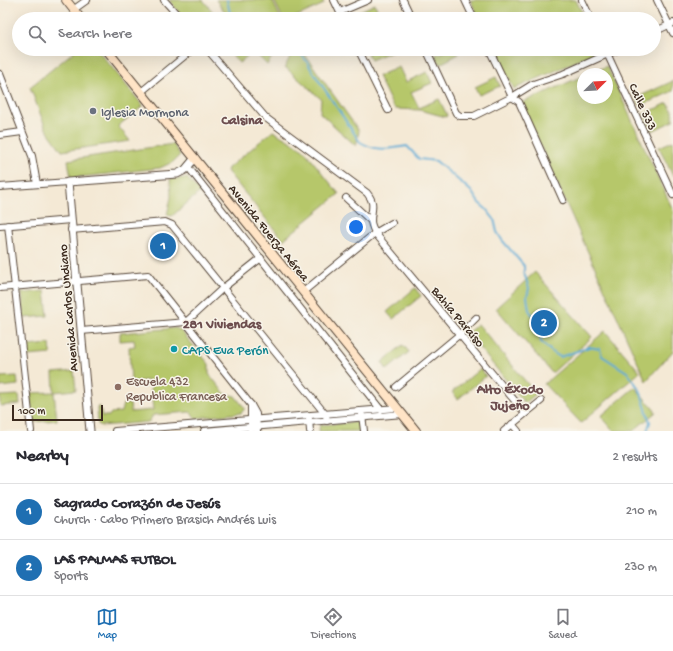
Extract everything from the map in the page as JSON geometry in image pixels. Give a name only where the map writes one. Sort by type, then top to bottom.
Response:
[{"type":"main road","points":[[66,0],[73,10]]},
{"type":"main road","name":"Avenida Fuerza Aérea","points":[[112,56],[416,431]]},
{"type":"street","points":[[73,10],[87,0]]},
{"type":"street","points":[[164,0],[175,12]]},
{"type":"street","points":[[334,0],[340,12],[368,0]]},
{"type":"street","points":[[403,0],[409,12]]},
{"type":"street","points":[[465,0],[471,12]]},
{"type":"street","points":[[582,0],[588,12]]},
{"type":"street","points":[[657,0],[671,24],[673,33]]},
{"type":"street","points":[[661,29],[671,24]]},
{"type":"street","points":[[141,92],[185,56]]},
{"type":"street","points":[[213,56],[266,118],[367,193],[371,198],[373,205],[374,213],[371,221]]},
{"type":"street","points":[[361,56],[388,110]]},
{"type":"street","points":[[429,56],[456,112],[460,116],[474,116],[512,97],[533,84],[598,56]]},
{"type":"street","points":[[492,56],[512,97],[519,102],[563,200]]},
{"type":"street","name":"Calle 333","points":[[609,56],[672,191]]},
{"type":"street","points":[[0,74],[3,90],[32,156],[37,184]]},
{"type":"street","points":[[0,135],[22,132]]},
{"type":"street","points":[[0,187],[177,174],[188,167],[195,158]]},
{"type":"street","points":[[188,167],[381,410]]},
{"type":"street","name":"Avenida Carlos Undiano","points":[[68,182],[90,431]]},
{"type":"street","points":[[346,198],[371,221],[375,233]]},
{"type":"street","points":[[0,226],[71,220]]},
{"type":"street","points":[[72,230],[164,222],[175,228],[326,418]]},
{"type":"street","points":[[303,292],[375,233],[392,223]]},
{"type":"street","points":[[8,225],[31,431]]},
{"type":"street","name":"Bahía Paraíso","points":[[375,233],[525,413]]},
{"type":"street","points":[[81,332],[186,322],[223,288],[261,258]]},
{"type":"street","points":[[0,288],[148,275],[251,405],[254,426]]},
{"type":"street","points":[[396,388],[460,334],[476,318]]},
{"type":"street","points":[[504,431],[541,401]]},
{"type":"street","points":[[362,415],[381,410],[400,411]]},
{"type":"street","points":[[204,431],[400,411]]},
{"type":"street","points":[[362,415],[364,431]]},
{"type":"street","points":[[310,419],[310,431]]},
{"type":"street","points":[[512,424],[518,431]]},
{"type":"street","points":[[115,431],[254,426]]},
{"type":"green space","points":[[169,0],[203,0],[213,12],[178,12]]},
{"type":"green space","points":[[216,0],[272,0],[278,12],[225,12]]},
{"type":"green space","points":[[274,0],[322,0],[324,4],[306,12],[280,12]]},
{"type":"green space","points":[[470,0],[576,0],[582,12],[476,12]]},
{"type":"green space","points":[[375,4],[378,12],[358,12]]},
{"type":"green space","points":[[68,56],[103,56],[143,106],[118,126],[130,141],[62,151],[46,129],[30,87]]},
{"type":"green space","points":[[233,56],[248,56],[239,63]]},
{"type":"green space","points":[[258,56],[273,56],[267,65]]},
{"type":"green space","points":[[290,56],[306,56],[359,131],[356,146],[320,113],[321,99],[285,67]]},
{"type":"green space","points":[[369,56],[380,56],[371,60]]},
{"type":"green space","points":[[436,56],[455,56],[440,64]]},
{"type":"green space","points":[[498,56],[589,56],[514,89]]},
{"type":"green space","points":[[399,67],[406,82],[427,72],[432,83],[411,92],[419,108],[439,99],[447,115],[446,117],[420,110],[396,109],[393,107],[378,76]]},
{"type":"green space","points":[[496,77],[500,86],[479,95],[475,87]]},
{"type":"green space","points":[[577,79],[577,104],[613,104],[613,79],[673,210],[673,351],[646,381],[521,103]]},
{"type":"green space","points":[[673,81],[673,91],[640,106],[636,98]]},
{"type":"green space","points":[[668,103],[673,112],[673,121],[652,131],[644,114]]},
{"type":"green space","points":[[273,131],[303,149],[339,194],[283,240],[227,171],[228,168]]},
{"type":"green space","points":[[673,141],[673,176],[659,147]]},
{"type":"green space","points":[[173,144],[180,155],[173,162],[160,168],[71,178],[68,160]]},
{"type":"green space","points":[[187,178],[200,192],[172,216],[167,215],[171,197],[170,179]]},
{"type":"green space","points":[[535,272],[592,337],[552,373],[496,308]]},
{"type":"green space","points":[[415,288],[421,296],[393,319],[387,312]]},
{"type":"green space","points":[[45,291],[48,316],[24,318],[22,293]]},
{"type":"green space","points":[[478,324],[536,394],[525,403],[467,333]]},
{"type":"green space","points":[[176,328],[181,331],[209,364],[209,374],[225,394],[235,396],[244,407],[244,410],[241,413],[196,418],[190,412],[153,415],[149,422],[101,426],[98,424],[97,407],[100,407],[102,416],[109,416],[111,413],[121,412],[123,404],[130,404],[131,412],[153,410],[150,380],[131,382],[129,347],[135,346],[134,340],[120,341],[120,333]]},
{"type":"green space","points":[[605,331],[640,372],[581,423],[544,384]]},
{"type":"green space","points":[[50,344],[51,354],[27,356],[27,346]]},
{"type":"green space","points":[[403,345],[409,352],[387,370],[382,362]]},
{"type":"green space","points":[[480,369],[486,376],[458,399],[452,392]]},
{"type":"green space","points":[[74,371],[76,390],[54,392],[53,373]]},
{"type":"green space","points":[[17,376],[18,385],[0,387],[0,377]]},
{"type":"green space","points":[[635,387],[656,412],[633,431],[614,431],[601,416]]},
{"type":"green space","points":[[54,392],[57,420],[33,422],[30,393]]},
{"type":"green space","points":[[19,395],[20,404],[0,406],[0,396]]},
{"type":"green space","points":[[358,422],[360,431],[319,431],[320,425]]},
{"type":"waterway","points":[[227,0],[230,12]]},
{"type":"waterway","points":[[303,56],[360,142],[372,147],[383,149],[407,146],[419,159],[436,161],[471,191],[479,203],[494,219],[497,232],[502,240],[524,266],[524,273],[529,288],[527,297],[529,310],[539,325],[541,342],[560,357],[589,347],[600,349],[602,356],[627,372],[640,390],[650,422],[647,431]]},
{"type":"place","name":"Iglesia Mormona","points":[[93,111]]},
{"type":"place","name":"Sagrado Corazón de Jesús","points":[[163,246]]},
{"type":"place","name":"LAS PALMAS FUTBOL","points":[[544,323]]},
{"type":"place","name":"CAPS Eva Perón","points":[[174,349]]},
{"type":"place","name":"Escuela 432 Republica Francesa","points":[[118,387]]},
{"type":"district","name":"Calsina","points":[[242,119]]},
{"type":"district","name":"281 Viviendas","points":[[222,323]]},
{"type":"district","name":"Alto Éxodo Jujeño","points":[[510,396]]}]
